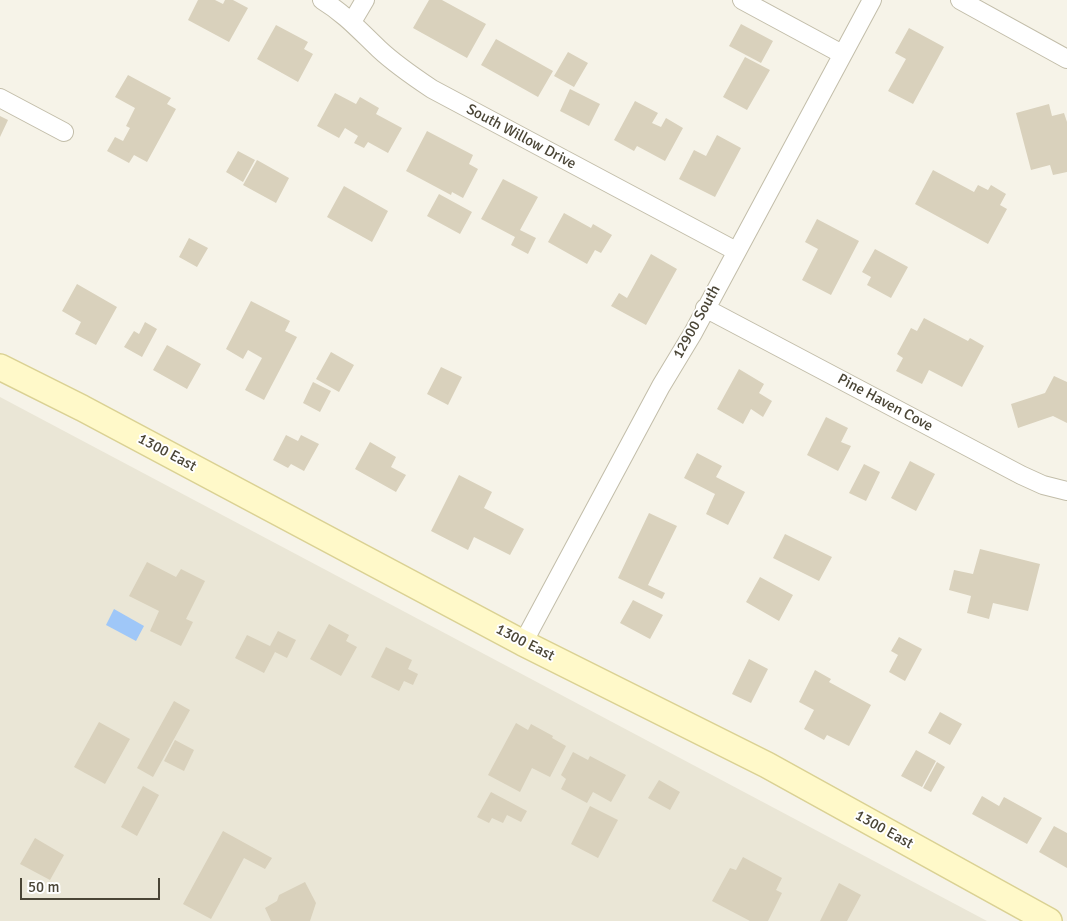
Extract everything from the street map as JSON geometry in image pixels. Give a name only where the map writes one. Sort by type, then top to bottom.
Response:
[{"type":"main road","name":"1300 East","points":[[0,367],[100,417],[524,643],[767,765],[1049,921]]},
{"type":"street","name":"South Willow Drive","points":[[322,0],[352,22],[380,50],[432,89],[736,251]]},
{"type":"street","points":[[352,22],[365,0]]},
{"type":"street","points":[[742,0],[842,54]]},
{"type":"street","name":"12900 South","points":[[524,643],[656,394],[693,333],[872,0]]},
{"type":"street","points":[[960,0],[1067,59]]},
{"type":"street","points":[[0,98],[64,132]]},
{"type":"street","name":"Pine Haven Cove","points":[[705,308],[1021,475],[1043,485],[1067,491]]},
{"type":"shaded area","points":[[0,397],[987,921],[0,921]]},
{"type":"water","points":[[114,609],[144,626],[136,641],[106,625]]},
{"type":"building","points":[[198,0],[215,0],[223,4],[225,0],[233,0],[248,8],[229,42],[188,20]]},
{"type":"building","points":[[429,0],[442,0],[486,24],[467,58],[413,28]]},
{"type":"building","points":[[741,24],[773,41],[761,63],[729,46]]},
{"type":"building","points":[[276,25],[308,42],[304,49],[313,54],[298,82],[257,59]]},
{"type":"building","points":[[909,28],[944,47],[913,104],[888,91],[906,59],[895,53]]},
{"type":"building","points":[[496,39],[553,71],[538,97],[481,65]]},
{"type":"building","points":[[568,52],[588,63],[574,87],[554,76]]},
{"type":"building","points":[[745,57],[770,70],[747,110],[723,97]]},
{"type":"building","points":[[128,75],[171,98],[167,104],[176,109],[147,162],[134,155],[129,163],[107,151],[115,137],[123,141],[130,128],[126,126],[135,108],[115,97]]},
{"type":"building","points":[[570,89],[600,104],[589,126],[560,111]]},
{"type":"building","points":[[335,93],[356,104],[360,97],[379,108],[376,114],[402,128],[388,153],[368,142],[364,148],[354,143],[358,136],[345,128],[339,138],[317,126]]},
{"type":"building","points":[[635,101],[658,113],[652,123],[661,127],[666,118],[683,128],[665,161],[637,146],[634,151],[614,140]]},
{"type":"building","points":[[1049,104],[1052,116],[1064,113],[1067,122],[1067,172],[1053,175],[1050,165],[1031,170],[1016,113]]},
{"type":"building","points":[[0,116],[8,120],[0,137]]},
{"type":"building","points":[[427,131],[473,155],[469,164],[478,169],[463,198],[452,192],[451,195],[406,171]]},
{"type":"building","points":[[717,135],[741,148],[715,197],[679,179],[694,150],[706,156]]},
{"type":"building","points":[[238,151],[255,160],[243,182],[226,172]]},
{"type":"building","points":[[257,160],[289,178],[276,203],[243,185]]},
{"type":"building","points":[[933,170],[974,192],[978,185],[988,190],[991,185],[1006,194],[1000,205],[1007,209],[988,244],[915,204]]},
{"type":"building","points":[[503,179],[538,197],[520,230],[536,238],[528,254],[511,245],[515,237],[481,219]]},
{"type":"building","points":[[344,186],[388,211],[372,242],[327,217]]},
{"type":"building","points":[[439,194],[472,212],[460,234],[427,216]]},
{"type":"building","points":[[564,213],[591,228],[593,224],[612,235],[601,253],[595,250],[587,264],[548,242]]},
{"type":"building","points":[[817,219],[859,241],[831,295],[802,280],[818,249],[805,242]]},
{"type":"building","points":[[189,238],[208,248],[197,267],[179,257]]},
{"type":"building","points":[[875,249],[908,267],[891,298],[867,285],[871,277],[862,272]]},
{"type":"building","points":[[651,254],[677,269],[646,325],[611,306],[619,293],[627,298]]},
{"type":"building","points":[[77,284],[117,307],[96,345],[75,334],[81,322],[62,311]]},
{"type":"building","points":[[251,301],[290,321],[285,331],[297,337],[264,400],[245,390],[262,358],[248,350],[243,359],[226,349]]},
{"type":"building","points":[[924,318],[968,341],[970,338],[984,346],[962,387],[929,370],[922,384],[896,371],[903,358],[897,354],[911,328],[917,331]]},
{"type":"building","points":[[145,322],[157,329],[142,357],[124,347],[134,331],[139,334]]},
{"type":"building","points":[[167,345],[201,364],[187,389],[153,370]]},
{"type":"building","points":[[331,352],[354,365],[339,392],[316,379]]},
{"type":"building","points":[[441,367],[462,377],[448,405],[427,394]]},
{"type":"building","points":[[739,369],[764,384],[759,393],[772,401],[763,417],[751,409],[743,424],[717,409]]},
{"type":"building","points":[[1054,376],[1067,382],[1067,423],[1053,416],[1018,428],[1011,404],[1045,393]]},
{"type":"building","points":[[313,382],[331,391],[320,412],[303,403]]},
{"type":"building","points":[[826,417],[848,428],[841,442],[851,446],[838,471],[807,455]]},
{"type":"building","points":[[286,435],[298,441],[301,435],[319,444],[304,471],[291,464],[288,468],[273,460]]},
{"type":"building","points":[[370,442],[396,457],[391,467],[406,475],[396,492],[355,469]]},
{"type":"building","points":[[697,453],[722,466],[716,477],[745,492],[728,525],[706,514],[715,494],[684,478]]},
{"type":"building","points":[[910,461],[935,474],[916,511],[891,498]]},
{"type":"building","points":[[864,464],[880,472],[866,501],[849,493]]},
{"type":"building","points":[[459,475],[492,492],[484,508],[524,529],[510,555],[474,537],[468,550],[431,531]]},
{"type":"building","points":[[649,513],[677,526],[648,585],[665,593],[662,599],[618,578]]},
{"type":"building","points":[[785,534],[832,557],[819,581],[773,558]]},
{"type":"building","points":[[980,549],[1040,564],[1028,611],[993,603],[989,619],[967,613],[971,596],[949,590],[954,570],[973,574]]},
{"type":"building","points":[[147,562],[176,577],[181,569],[205,581],[186,619],[193,622],[181,646],[150,631],[159,611],[129,596]]},
{"type":"building","points":[[760,577],[793,595],[779,621],[746,602]]},
{"type":"building","points":[[633,600],[663,615],[650,639],[620,623]]},
{"type":"building","points":[[329,624],[349,635],[346,641],[357,647],[341,676],[310,659]]},
{"type":"building","points":[[278,631],[296,640],[287,658],[275,652],[264,673],[235,658],[247,635],[270,646]]},
{"type":"building","points":[[899,637],[922,649],[905,681],[889,672],[898,655],[891,651]]},
{"type":"building","points":[[386,647],[412,660],[408,669],[418,674],[413,685],[404,681],[399,691],[371,677]]},
{"type":"building","points":[[749,659],[768,669],[751,703],[732,694]]},
{"type":"building","points":[[815,670],[831,679],[829,682],[871,705],[849,746],[827,735],[824,740],[804,729],[814,710],[799,702]]},
{"type":"building","points":[[174,701],[190,710],[153,777],[137,768]]},
{"type":"building","points":[[940,712],[962,724],[950,745],[928,733]]},
{"type":"building","points":[[99,722],[130,739],[105,784],[74,767]]},
{"type":"building","points":[[516,723],[528,730],[531,724],[553,736],[552,738],[566,746],[550,777],[532,768],[520,792],[488,775]]},
{"type":"building","points":[[175,740],[194,750],[184,771],[164,761]]},
{"type":"building","points":[[916,750],[936,761],[922,787],[901,776]]},
{"type":"building","points":[[573,752],[588,760],[590,756],[626,775],[611,802],[593,792],[587,803],[561,789],[566,779],[561,775]]},
{"type":"building","points":[[937,762],[945,767],[931,792],[923,788]]},
{"type":"building","points":[[659,780],[680,792],[670,810],[648,798]]},
{"type":"building","points":[[143,786],[159,795],[137,836],[121,827]]},
{"type":"building","points":[[491,792],[527,811],[521,822],[507,815],[503,823],[492,818],[489,823],[477,817]]},
{"type":"building","points":[[982,796],[999,806],[1004,797],[1042,818],[1027,844],[972,814]]},
{"type":"building","points":[[590,806],[618,820],[598,858],[571,844]]},
{"type":"building","points":[[1054,826],[1067,833],[1067,868],[1039,852]]},
{"type":"building","points":[[223,831],[272,858],[265,869],[244,858],[211,919],[183,904]]},
{"type":"building","points":[[35,838],[64,855],[50,880],[20,864]]},
{"type":"building","points":[[743,857],[782,878],[776,890],[782,893],[768,921],[750,921],[712,901],[730,868],[736,870]]},
{"type":"building","points":[[305,882],[316,903],[310,921],[271,921],[265,908],[277,901],[279,895]]},
{"type":"building","points":[[839,883],[861,895],[847,921],[820,921]]}]
